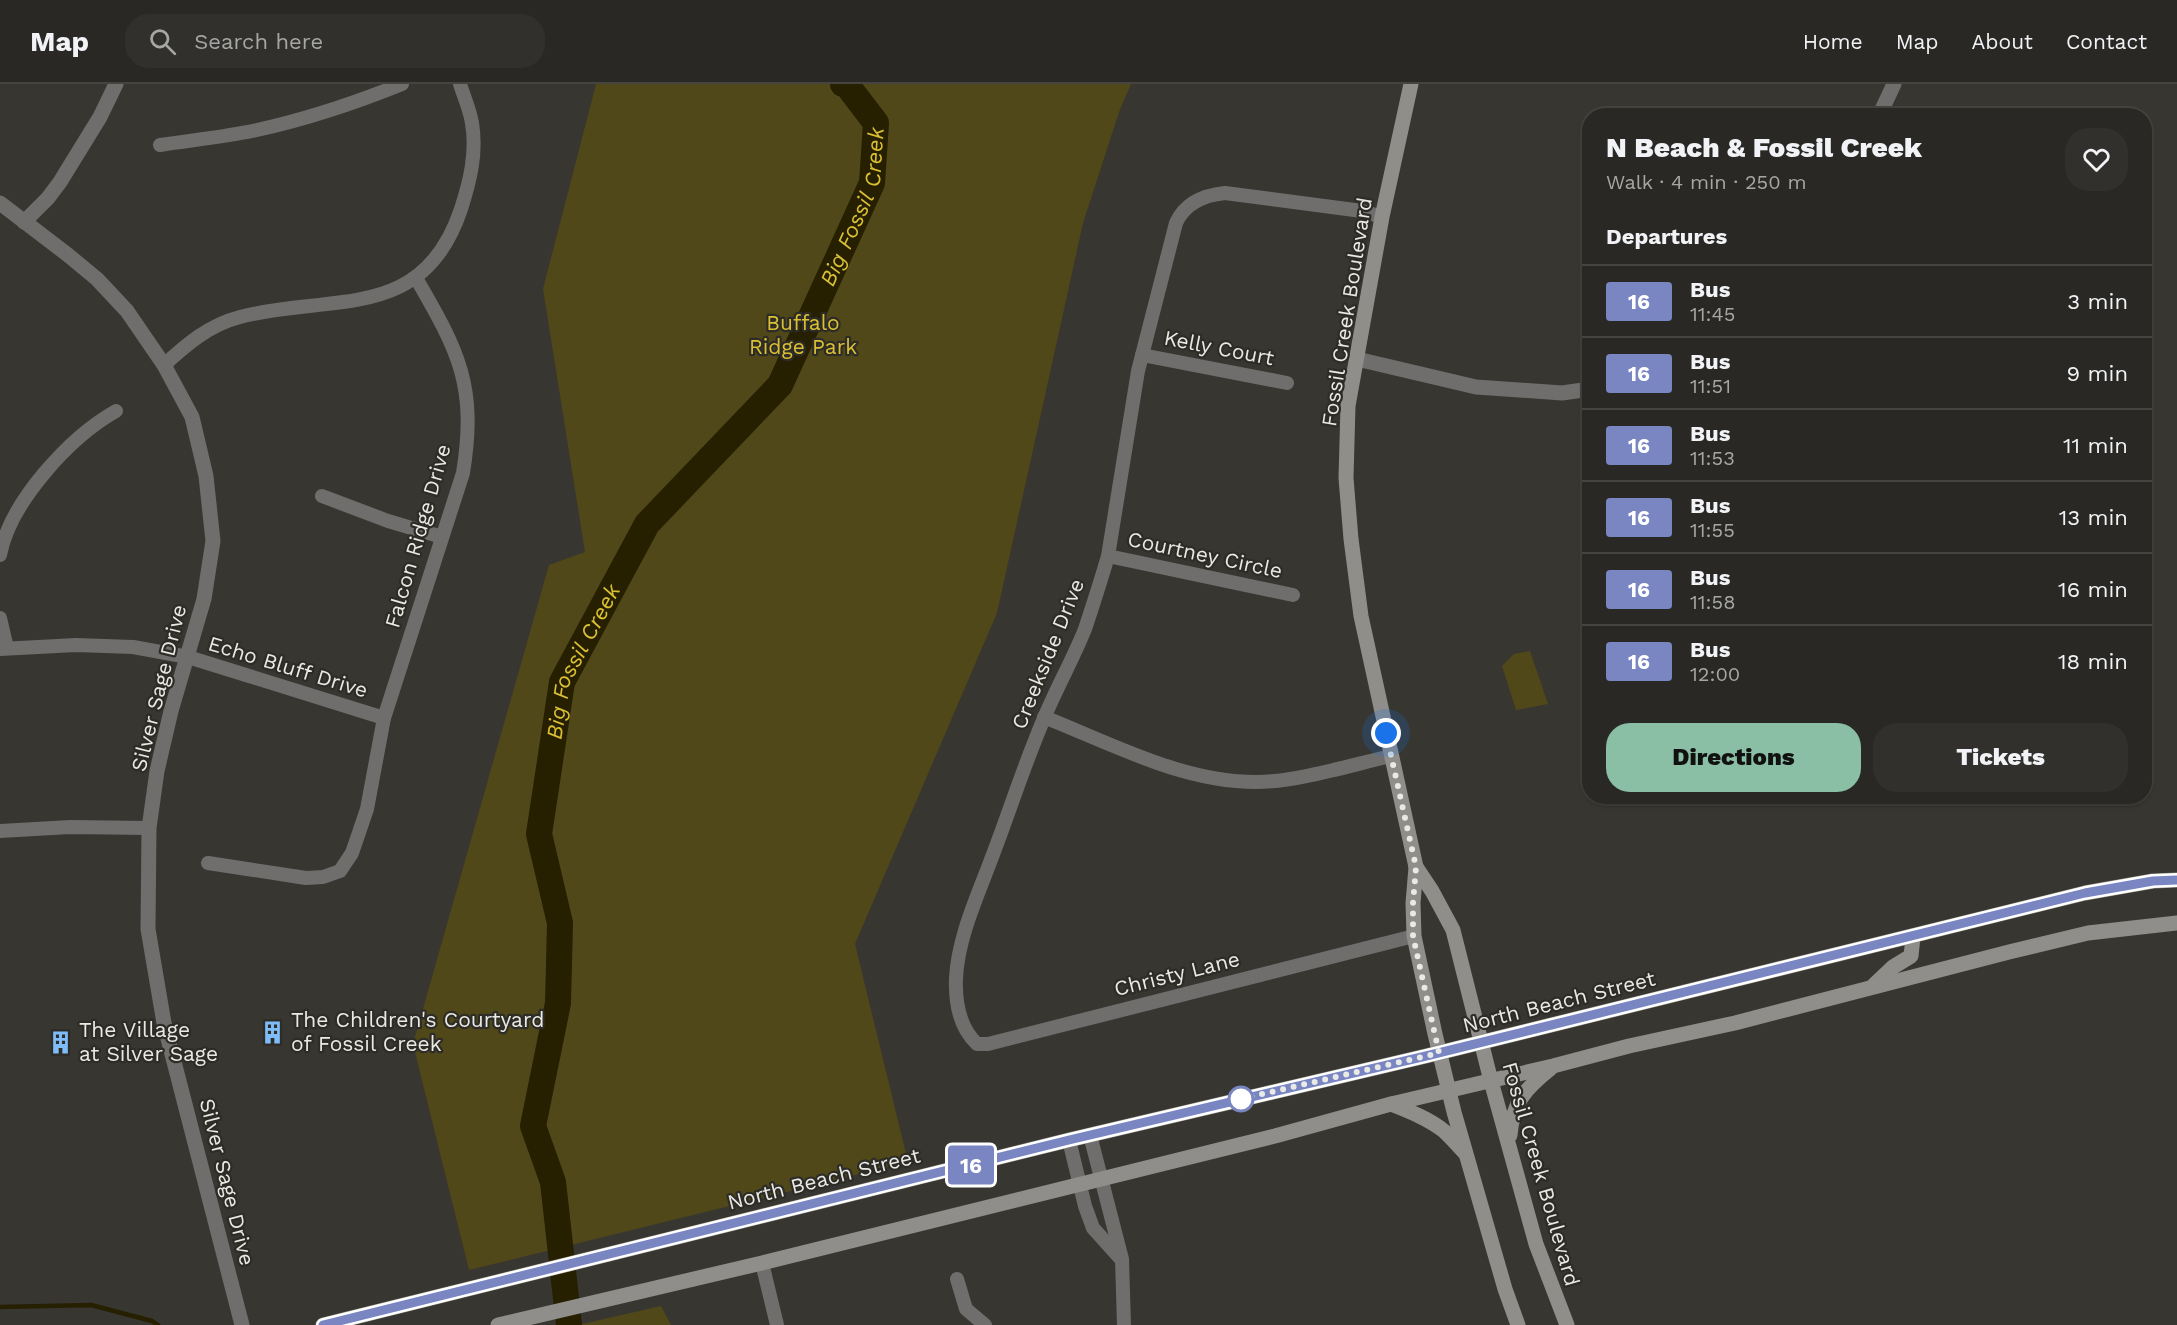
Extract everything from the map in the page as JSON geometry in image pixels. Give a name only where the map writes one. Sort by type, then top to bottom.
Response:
[{"type":"main road","name":"Fossil Creek Boulevard","points":[[1411,84],[1382,217],[1348,406],[1346,478],[1351,538],[1361,616],[1416,867],[1413,936],[1448,1090],[1505,1289],[1518,1325]]},
{"type":"main road","name":"Fossil Creek Boulevard","points":[[1416,867],[1453,930],[1491,1081],[1536,1244],[1567,1325]]},
{"type":"main road","name":"North Beach Street","points":[[323,1325],[1069,1140],[1439,1053],[2085,893],[2153,881],[2177,880]]},
{"type":"main road","points":[[498,1325],[762,1263],[1275,1136],[1391,1104],[1629,1046],[1735,1023],[2088,933],[2177,923]]},
{"type":"main road","points":[[1872,987],[1893,968],[1911,957],[1912,937]]},
{"type":"main road","points":[[1509,1144],[1512,1118],[1521,1096],[1530,1085],[1553,1066]]},
{"type":"main road","points":[[1391,1104],[1409,1110],[1439,1128],[1467,1155]]},
{"type":"street","points":[[24,222],[60,182],[100,117],[116,84]]},
{"type":"street","points":[[160,145],[254,131],[354,103],[402,84]]},
{"type":"street","points":[[164,365],[192,339],[212,327],[239,317],[358,301],[392,290],[416,278],[439,253],[457,221],[472,171],[474,150],[472,123],[460,84]]},
{"type":"street","points":[[1884,108],[1894,84]]},
{"type":"street","name":"Creekside Drive","points":[[961,1022],[956,993],[956,976],[962,944],[1044,717],[1084,630],[1108,556],[1142,355],[1180,213],[1193,202],[1214,194],[1225,193],[1362,211],[1382,217]]},
{"type":"street","name":"Silver Sage Drive","points":[[0,203],[97,279],[128,311],[164,365],[192,417],[206,476],[213,542],[208,576],[188,657],[171,711],[158,771],[149,828],[148,929],[164,1023],[242,1325]]},
{"type":"street","name":"Falcon Ridge Drive","points":[[207,863],[306,878],[323,878],[340,871],[352,853],[367,809],[384,718],[463,473],[468,443],[468,407],[460,365],[447,332],[416,278]]},
{"type":"street","name":"Kelly Court","points":[[1142,355],[1287,383]]},
{"type":"street","points":[[1357,359],[1476,387],[1562,393],[1582,390]]},
{"type":"street","points":[[0,555],[3,541],[12,521],[43,474],[96,422],[116,411]]},
{"type":"street","points":[[322,496],[388,521],[442,537]]},
{"type":"street","name":"Courtney Circle","points":[[1108,556],[1293,595]]},
{"type":"street","points":[[0,618],[4,649]]},
{"type":"street","name":"Echo Bluff Drive","points":[[4,649],[109,645],[188,657],[384,718]]},
{"type":"street","points":[[1044,717],[1172,768],[1209,779],[1257,782],[1285,780],[1391,756]]},
{"type":"street","points":[[0,831],[70,827],[149,828]]},
{"type":"street","name":"Christy Lane","points":[[961,1022],[966,1034],[977,1044],[988,1044],[1413,936]]},
{"type":"street","points":[[1090,1135],[1122,1259],[1124,1325]]},
{"type":"street","points":[[1069,1140],[1094,1228],[1122,1259]]},
{"type":"street","points":[[762,1263],[777,1325]]},
{"type":"street","points":[[957,1278],[966,1309],[985,1325]]},
{"type":"green space","name":"Buffalo Ridge Park","points":[[596,84],[1131,84],[1119,112],[1083,223],[997,613],[855,944],[908,1162],[469,1270],[413,1044],[549,565],[585,552],[543,289]]},
{"type":"green space","points":[[1530,651],[1548,704],[1516,710],[1502,666],[1514,654]]},
{"type":"green space","points":[[661,1306],[671,1325],[578,1325]]},
{"type":"waterway","name":"Big Fossil Creek","points":[[569,1325],[553,1182],[533,1126],[558,1003],[560,923],[539,834],[562,682],[647,524],[780,385],[872,183],[876,123],[847,85],[843,84]]},
{"type":"waterway","points":[[0,1307],[91,1305],[152,1321],[158,1325]]},
{"type":"bus line","name":"16","points":[[323,1325],[1069,1140],[1426,1056],[2085,893],[2153,881],[2177,880]]},
{"type":"place","name":"The Children's Courtyard of Fossil Creek","points":[[273,1032]]},
{"type":"place","name":"The Village at Silver Sage","points":[[61,1042]]},
{"type":"route","points":[[1241,1099],[1439,1053],[1413,936],[1416,867],[1386,733]]}]
